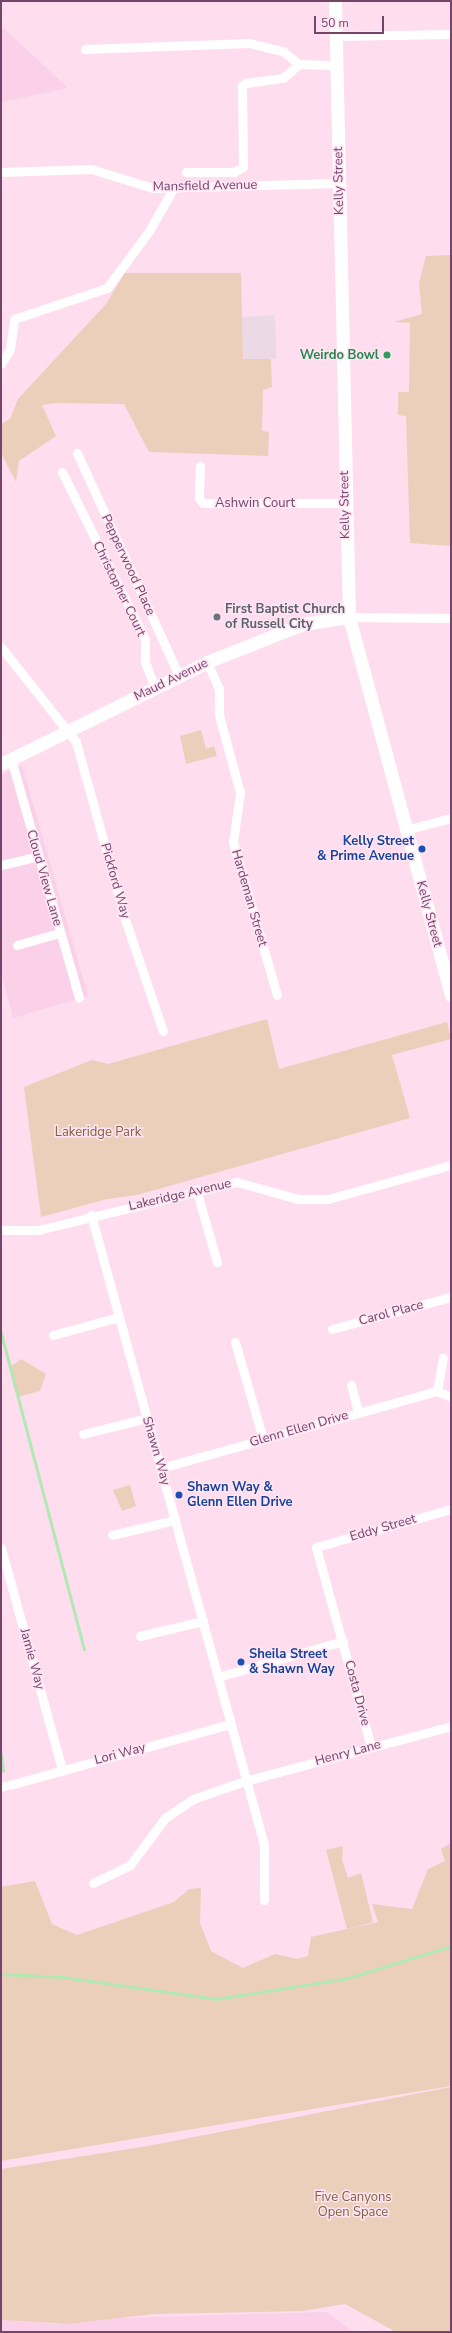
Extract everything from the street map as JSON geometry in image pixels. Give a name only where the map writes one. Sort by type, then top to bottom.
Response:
[{"type":"street","name":"Kelly Street","points":[[335,1],[340,182],[345,503],[349,617],[451,995]]},
{"type":"street","points":[[336,36],[451,34]]},
{"type":"street","points":[[85,49],[249,43],[284,52],[299,64],[336,65]]},
{"type":"street","points":[[186,172],[234,172],[243,167],[242,86],[246,82],[283,78],[299,64]]},
{"type":"street","name":"Mansfield Avenue","points":[[1,172],[91,169],[153,188],[340,182]]},
{"type":"street","points":[[1,364],[10,349],[14,319],[107,288],[149,231],[174,187]]},
{"type":"street","name":"Pepperwood Place","points":[[76,453],[179,676]]},
{"type":"street","name":"Ashwin Court","points":[[200,466],[199,498],[203,503],[345,503]]},
{"type":"street","name":"Christopher Court","points":[[62,472],[144,639],[145,662],[155,688]]},
{"type":"street","points":[[349,617],[451,618]]},
{"type":"street","name":"Maud Avenue","points":[[6,762],[207,662],[303,624],[349,617]]},
{"type":"street","points":[[1,647],[38,697],[70,730]]},
{"type":"street","name":"Hardeman Street","points":[[207,662],[219,689],[219,715],[240,793],[233,842],[277,995]]},
{"type":"street","name":"Pickford Way","points":[[70,730],[163,1031]]},
{"type":"street","name":"Cloud View Lane","points":[[6,762],[37,857],[79,997]]},
{"type":"street","points":[[406,830],[451,818]]},
{"type":"street","points":[[1,865],[37,857]]},
{"type":"street","points":[[17,945],[59,933]]},
{"type":"street","name":"Lakeridge Avenue","points":[[1,1230],[38,1230],[91,1215],[196,1189],[237,1182],[298,1199],[328,1199],[451,1165]]},
{"type":"street","points":[[196,1189],[217,1262]]},
{"type":"street","name":"Shawn Way","points":[[91,1215],[203,1621],[245,1781],[264,1845],[264,1900]]},
{"type":"street","name":"Carol Place","points":[[332,1328],[451,1297]]},
{"type":"street","points":[[53,1335],[119,1317]]},
{"type":"street","points":[[235,1342],[263,1439]]},
{"type":"street","points":[[442,1358],[437,1391],[451,1397]]},
{"type":"street","points":[[351,1385],[358,1412]]},
{"type":"street","name":"Glenn Ellen Drive","points":[[161,1468],[437,1391]]},
{"type":"street","points":[[83,1434],[147,1418]]},
{"type":"street","name":"Eddy Street","points":[[316,1547],[451,1509]]},
{"type":"street","points":[[112,1535],[175,1520]]},
{"type":"street","name":"Costa Drive","points":[[316,1547],[371,1747]]},
{"type":"street","name":"Jamie Way","points":[[1,1548],[62,1769]]},
{"type":"street","points":[[140,1636],[203,1621]]},
{"type":"street","points":[[218,1677],[343,1641]]},
{"type":"street","name":"Lori Way","points":[[5,1786],[62,1769],[230,1724]]},
{"type":"street","name":"Henry Lane","points":[[93,1883],[130,1865],[165,1818],[180,1805],[245,1781],[451,1726]]},
{"type":"shaded area","points":[[1,26],[50,71],[68,88],[1,102]]},
{"type":"shaded area","points":[[275,315],[276,359],[243,359],[242,317]]},
{"type":"shaded area","points":[[22,765],[88,996],[13,1018],[1,972],[1,775]]},
{"type":"shaded area","points":[[327,2312],[354,2332],[1,2332],[1,2320],[54,2324],[116,2318]]},
{"type":"green space","points":[[451,255],[451,546],[410,543],[406,416],[398,415],[398,392],[409,392],[410,323],[394,322],[422,314],[419,283],[426,256]]},
{"type":"green space","points":[[125,273],[241,273],[243,359],[271,359],[272,387],[263,390],[262,431],[269,432],[268,456],[149,452],[124,404],[56,403],[42,405],[56,436],[19,461],[16,482],[1,453],[1,424],[10,419],[18,399],[106,304]]},
{"type":"green space","points":[[201,730],[206,749],[214,746],[217,756],[186,764],[180,736]]},
{"type":"green space","name":"Lakeridge Park","points":[[267,1019],[279,1069],[447,1022],[451,1039],[392,1055],[410,1118],[137,1195],[107,1199],[41,1217],[24,1087],[92,1060],[108,1064]]},
{"type":"green space","points":[[21,1359],[46,1374],[40,1391],[17,1397],[9,1368]]},
{"type":"green space","points":[[130,1485],[136,1506],[122,1511],[113,1490]]},
{"type":"green space","points":[[451,1843],[451,2086],[1,2161],[1,1887],[35,1881],[52,1924],[77,1935],[174,1902],[189,1889],[201,1888],[200,1923],[211,1951],[243,1968],[275,1954],[297,1959],[308,1956],[311,1937],[378,1922],[372,1904],[412,1909],[428,1869],[445,1861],[441,1849]]},
{"type":"green space","points":[[343,1846],[342,1860],[348,1878],[361,1873],[373,1922],[347,1929],[326,1850]]},
{"type":"green space","name":"Five Canyons Open Space","points":[[451,2087],[451,2332],[396,2332],[345,2304],[302,2311],[154,2314],[68,2324],[1,2320],[1,2169],[148,2146]]},
{"type":"waterway","points":[[1,1333],[84,1649]]},
{"type":"waterway","points":[[1,1754],[3,1771]]},
{"type":"waterway","points":[[1,1974],[63,1977],[216,1999],[348,1978],[451,1946]]},
{"type":"place","name":"Weirdo Bowl","points":[[387,355]]},
{"type":"place","name":"First Baptist Church of Russell City","points":[[217,617]]},
{"type":"place","name":"Kelly Street & Prime Avenue","points":[[422,849]]},
{"type":"place","name":"Shawn Way & Glenn Ellen Drive","points":[[179,1495]]},
{"type":"place","name":"Sheila Street & Shawn Way","points":[[241,1662]]}]
